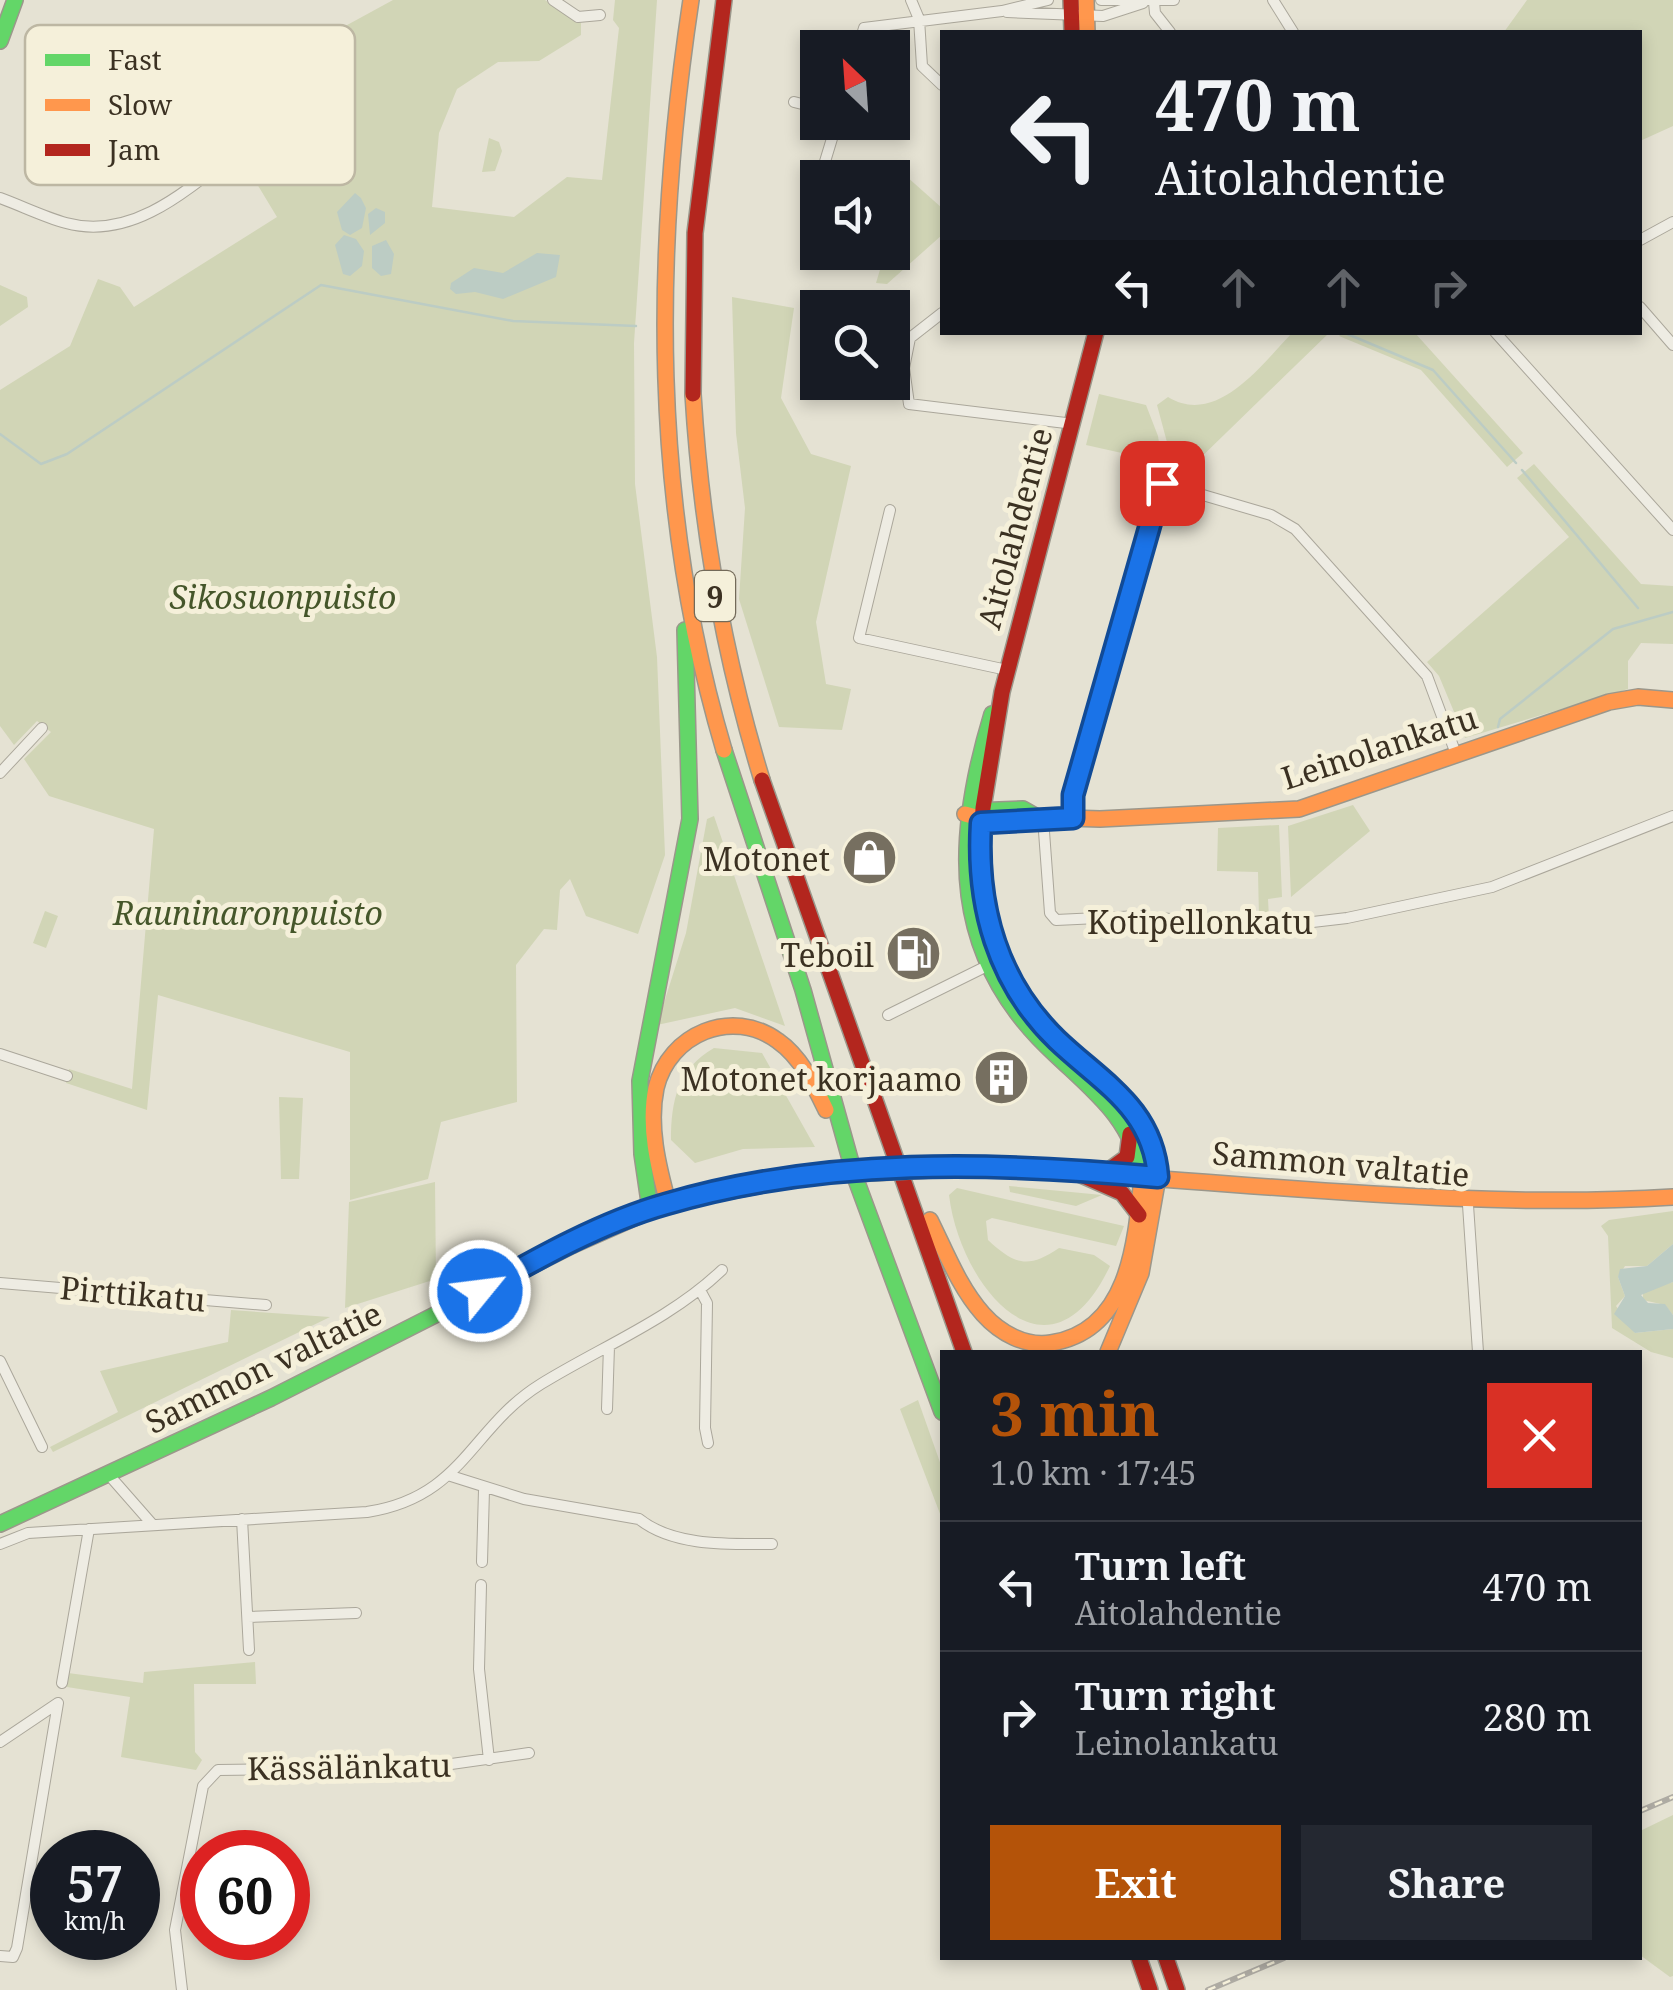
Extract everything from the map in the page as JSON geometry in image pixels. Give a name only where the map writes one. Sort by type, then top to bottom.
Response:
[{"type":"main road","points":[[0,41],[15,0]]},
{"type":"main road","name":"9","points":[[691,0],[670,175],[663,304],[666,414],[682,563],[706,686],[742,812],[804,992],[844,1144],[940,1407]]},
{"type":"main road","name":"9","points":[[724,0],[701,138],[691,338],[695,435],[710,572],[734,683],[769,806],[901,1166],[963,1350]]},
{"type":"main road","name":"Aitolahdentie","points":[[1084,379],[1086,335]]},
{"type":"main road","name":"Aitolahdentie","points":[[1095,335],[1002,692],[990,716],[976,815],[963,871],[971,918],[1026,1026],[1100,1092],[1130,1130],[1150,1176]]},
{"type":"main road","points":[[659,1206],[642,1154],[640,1081],[658,966],[686,852],[692,784],[682,563]]},
{"type":"main road","name":"Leinolankatu","points":[[976,815],[1024,823],[1040,817],[1283,812],[1609,702],[1638,697],[1673,700]]},
{"type":"main road","name":"Aitolahdentie","points":[[994,963],[1037,1018],[1130,1102],[1146,1130],[1150,1176]]},
{"type":"main road","points":[[659,1206],[655,1092],[669,1058],[704,1030],[748,1027],[776,1039],[814,1083],[844,1144]]},
{"type":"main road","points":[[1105,1174],[1126,1157],[1130,1130]]},
{"type":"main road","points":[[901,1166],[974,1303],[996,1326],[1022,1342],[1065,1342],[1098,1324],[1117,1297],[1150,1176]]},
{"type":"main road","name":"Sammon valtatie","points":[[0,1524],[396,1336],[526,1265],[659,1206],[813,1174],[948,1168],[1072,1171],[1468,1205],[1578,1205],[1673,1197]]},
{"type":"main road","points":[[1072,1171],[1122,1194],[1139,1216]]},
{"type":"main road","points":[[1109,1350],[1141,1273],[1150,1176]]},
{"type":"main road","points":[[1140,1960],[1150,1990]]},
{"type":"main road","points":[[1167,1960],[1177,1990]]},
{"type":"street","points":[[553,0],[578,17],[600,16]]},
{"type":"street","points":[[911,0],[919,19],[922,66],[940,82]]},
{"type":"street","points":[[1002,12],[1048,0]]},
{"type":"street","points":[[1102,0],[1174,0]]},
{"type":"street","points":[[1273,0],[1292,30]]},
{"type":"street","points":[[863,30],[919,19],[1002,12],[1123,12],[1148,2]]},
{"type":"street","points":[[1148,2],[1168,30]]},
{"type":"street","points":[[794,102],[800,104]]},
{"type":"street","points":[[0,198],[70,224],[111,227],[141,219],[188,185]]},
{"type":"street","points":[[1642,239],[1673,222]]},
{"type":"street","points":[[1642,309],[1673,345]]},
{"type":"street","points":[[940,315],[910,338],[904,368],[908,404],[1074,424]]},
{"type":"street","points":[[1498,335],[1673,530]]},
{"type":"street","points":[[1073,818],[1073,795],[1162,483],[1260,511],[1296,529],[1427,676],[1456,754]]},
{"type":"street","points":[[890,510],[860,638],[1007,670]]},
{"type":"street","points":[[0,772],[42,728]]},
{"type":"street","name":"Kotipellonkatu","points":[[1040,817],[1050,913],[1056,920],[1140,916],[1261,928],[1367,914],[1480,890],[1673,816]]},
{"type":"street","points":[[888,1015],[994,963]]},
{"type":"street","points":[[0,1054],[67,1076]]},
{"type":"street","points":[[1468,1205],[1478,1350]]},
{"type":"street","points":[[0,1544],[28,1534],[380,1510],[424,1494],[452,1476],[520,1400],[700,1290],[722,1270]]},
{"type":"street","name":"Pirttikatu","points":[[0,1283],[266,1305]]},
{"type":"street","points":[[700,1290],[707,1302],[704,1428],[708,1443]]},
{"type":"street","points":[[607,1409],[609,1346]]},
{"type":"street","points":[[0,1360],[42,1447]]},
{"type":"street","points":[[109,1475],[152,1524]]},
{"type":"street","points":[[452,1476],[484,1490],[640,1519],[653,1528],[711,1543],[772,1544]]},
{"type":"street","points":[[482,1562],[484,1490]]},
{"type":"street","points":[[242,1519],[248,1650]]},
{"type":"street","points":[[62,1682],[90,1530]]},
{"type":"street","points":[[481,1585],[478,1669],[489,1760]]},
{"type":"street","points":[[248,1617],[356,1613]]},
{"type":"street","points":[[0,1742],[58,1703],[13,1957],[0,1956]]},
{"type":"street","name":"Kässälänkatu","points":[[182,1990],[175,1930],[203,1786],[210,1776],[230,1768],[402,1768],[529,1754]]},
{"type":"green space","points":[[393,0],[545,0],[581,23],[581,35],[539,61],[498,62],[457,89],[439,133],[432,207],[514,217],[567,177],[602,180],[619,28],[613,20],[615,0],[657,0],[634,343],[635,484],[657,657],[665,855],[638,934],[586,916],[570,879],[560,890],[557,930],[544,929],[516,965],[517,1102],[441,1122],[428,1179],[350,1200],[350,1052],[158,995],[147,1110],[66,1083],[69,1069],[132,1089],[154,829],[49,796],[24,759],[51,732],[37,721],[14,745],[0,726],[0,390],[70,346],[98,279],[120,287],[134,307],[277,217],[258,185],[355,185],[355,25],[347,25]]},
{"type":"green space","points":[[1527,0],[1673,0],[1673,126],[1642,140],[1642,30],[1505,30]]},
{"type":"green space","points":[[489,138],[499,142],[502,151],[495,171],[482,172]]},
{"type":"green space","points":[[910,180],[940,206],[940,237],[910,264]]},
{"type":"green space","points":[[880,270],[903,270],[887,284],[876,283]]},
{"type":"green space","points":[[0,285],[27,297],[28,307],[0,326]]},
{"type":"green space","points":[[732,297],[794,308],[781,398],[811,454],[851,466],[816,622],[826,684],[851,689],[842,730],[779,727],[739,599],[745,508],[736,433]]},
{"type":"green space","points":[[1290,335],[1327,335],[1190,468],[1183,474],[1175,472],[1157,405],[1168,397],[1186,404],[1204,404],[1221,398],[1253,375]]},
{"type":"green space","points":[[1417,335],[1523,453],[1507,467],[1421,370],[1339,336]]},
{"type":"green space","points":[[1099,394],[1146,405],[1158,436],[1162,462],[1086,445]]},
{"type":"green space","points":[[1534,464],[1641,584],[1673,586],[1673,644],[1641,643],[1628,661],[1628,689],[1465,738],[1439,676],[1427,662],[1569,537],[1517,478]]},
{"type":"green space","points":[[1353,805],[1370,831],[1291,897],[1288,826]]},
{"type":"green space","points":[[714,816],[785,1026],[735,1008],[657,1025],[686,933],[707,819]]},
{"type":"green space","points":[[1279,825],[1282,897],[1268,899],[1269,918],[1259,918],[1258,872],[1217,871],[1218,828]]},
{"type":"green space","points":[[45,911],[58,916],[46,948],[33,943]]},
{"type":"green space","points":[[714,1048],[762,1053],[815,1147],[743,1149],[695,1163],[671,1140],[679,1087],[692,1066]]},
{"type":"green space","points":[[279,1097],[303,1098],[299,1179],[281,1179]]},
{"type":"green space","points":[[435,1182],[436,1279],[345,1308],[349,1202]]},
{"type":"green space","points":[[1009,1186],[1102,1195],[1076,1206],[1010,1192]]},
{"type":"green space","points":[[957,1188],[1124,1226],[1116,1246],[992,1218],[986,1221],[988,1240],[1014,1259],[1039,1259],[1059,1248],[1094,1255],[1110,1266],[1086,1303],[1061,1322],[1035,1324],[1011,1313],[989,1292],[970,1263],[949,1195]]},
{"type":"green space","points":[[1673,1211],[1673,1244],[1647,1266],[1625,1266],[1618,1277],[1625,1296],[1616,1306],[1635,1333],[1673,1329],[1673,1358],[1651,1352],[1612,1328],[1608,1236],[1601,1226],[1609,1220]]},
{"type":"green space","points":[[1673,1282],[1673,1315],[1665,1305],[1643,1300],[1643,1291]]},
{"type":"green space","points":[[231,1310],[330,1317],[53,1452],[50,1447],[118,1412],[100,1371],[228,1342]]},
{"type":"green space","points":[[918,1400],[940,1462],[940,1514],[900,1409]]},
{"type":"green space","points":[[255,1662],[256,1684],[194,1684],[195,1752],[202,1760],[196,1770],[121,1757],[130,1697],[67,1687],[68,1673],[143,1683],[144,1672]]},
{"type":"green space","points":[[1673,1815],[1670,1977],[1642,1956],[1642,1830]]},
{"type":"shaded area","points":[[355,193],[366,208],[362,228],[350,235],[342,230],[337,212]]},
{"type":"shaded area","points":[[376,208],[385,212],[385,223],[370,235],[368,214]]},
{"type":"shaded area","points":[[344,235],[356,239],[364,251],[362,266],[350,276],[343,274],[335,245]]},
{"type":"shaded area","points":[[386,240],[394,254],[391,274],[381,276],[372,268],[372,246]]},
{"type":"shaded area","points":[[537,253],[560,255],[556,277],[503,299],[475,292],[456,294],[450,289],[451,283],[474,268],[503,273]]},
{"type":"shaded area","points":[[1673,1244],[1673,1282],[1641,1295],[1648,1303],[1665,1304],[1673,1315],[1673,1329],[1635,1333],[1614,1314],[1625,1296],[1618,1277],[1620,1269],[1647,1266]]},
{"type":"waterway","points":[[0,434],[41,464],[67,454],[321,285],[513,321],[636,326]]},
{"type":"waterway","points":[[1350,335],[1433,370],[1516,463]]},
{"type":"waterway","points":[[1522,470],[1638,608]]},
{"type":"waterway","points":[[1498,727],[1500,719],[1613,629],[1673,612]]},
{"type":"railway","points":[[1642,1810],[1673,1797]]},
{"type":"railway","points":[[1208,1990],[1279,1960]]},
{"type":"traffic: fast","points":[[0,41],[15,0]]},
{"type":"traffic: fast","points":[[650,1209],[642,1154],[640,1081],[690,819],[685,630]]},
{"type":"traffic: fast","points":[[992,714],[970,807],[967,852],[969,896],[978,938],[995,978],[1020,1017],[1121,1122],[1142,1176]]},
{"type":"traffic: fast","points":[[724,750],[803,990],[855,1177],[940,1407]]},
{"type":"traffic: fast","points":[[974,811],[1023,809],[1037,817]]},
{"type":"traffic: fast","points":[[1017,991],[1056,1039],[1130,1102],[1146,1130],[1158,1177]]},
{"type":"traffic: fast","points":[[0,1524],[271,1398],[573,1245]]},
{"type":"traffic: slow","points":[[691,0],[670,189],[666,377],[671,471],[683,564],[700,657],[724,750]]},
{"type":"traffic: slow","points":[[1086,0],[1087,30]]},
{"type":"traffic: slow","points":[[693,394],[716,589],[736,685],[762,780]]},
{"type":"traffic: slow","points":[[965,814],[1001,824],[1037,817],[1100,819],[1299,809],[1609,702],[1638,697],[1673,700]]},
{"type":"traffic: slow","points":[[668,1203],[655,1146],[654,1102],[663,1069],[688,1040],[723,1027],[760,1031],[794,1055],[826,1110]]},
{"type":"traffic: slow","points":[[947,1168],[1491,1200],[1673,1197]]},
{"type":"traffic: slow","points":[[930,1220],[960,1281],[990,1321],[1023,1341],[1051,1343],[1077,1335],[1098,1321],[1113,1302],[1131,1254],[1142,1176]]},
{"type":"traffic: slow","points":[[1109,1350],[1141,1273],[1158,1177]]},
{"type":"traffic: jam","points":[[693,394],[695,233],[724,0]]},
{"type":"traffic: jam","points":[[1071,0],[1072,30]]},
{"type":"traffic: jam","points":[[1017,991],[990,930],[980,869],[983,808],[1002,692],[1095,335]]},
{"type":"traffic: jam","points":[[762,780],[963,1350]]},
{"type":"traffic: jam","points":[[1105,1173],[1127,1157],[1130,1134]]},
{"type":"traffic: jam","points":[[813,1175],[947,1168]]},
{"type":"traffic: jam","points":[[1072,1171],[1122,1193],[1139,1215]]},
{"type":"traffic: jam","points":[[573,1245],[668,1203],[813,1175]]},
{"type":"traffic: jam","points":[[1140,1960],[1150,1990]]},
{"type":"traffic: jam","points":[[1167,1960],[1177,1990]]},
{"type":"place","name":"Motonet","points":[[869,858]]},
{"type":"place","name":"Teboil","points":[[913,954]]},
{"type":"place","name":"Motonet korjaamo","points":[[1001,1078]]},
{"type":"route","points":[[480,1291],[526,1265],[650,1209],[773,1180],[855,1170],[914,1168],[1026,1168],[1158,1177],[1146,1130],[1130,1102],[1110,1081],[1056,1039],[1016,990],[985,912],[980,844],[981,823],[1073,818],[1073,795],[1162,483]]},
{"type":"park label","name":"Sikosuonpuisto","points":[[283,596]]},
{"type":"park label","name":"Rauninaronpuisto","points":[[248,912]]}]
